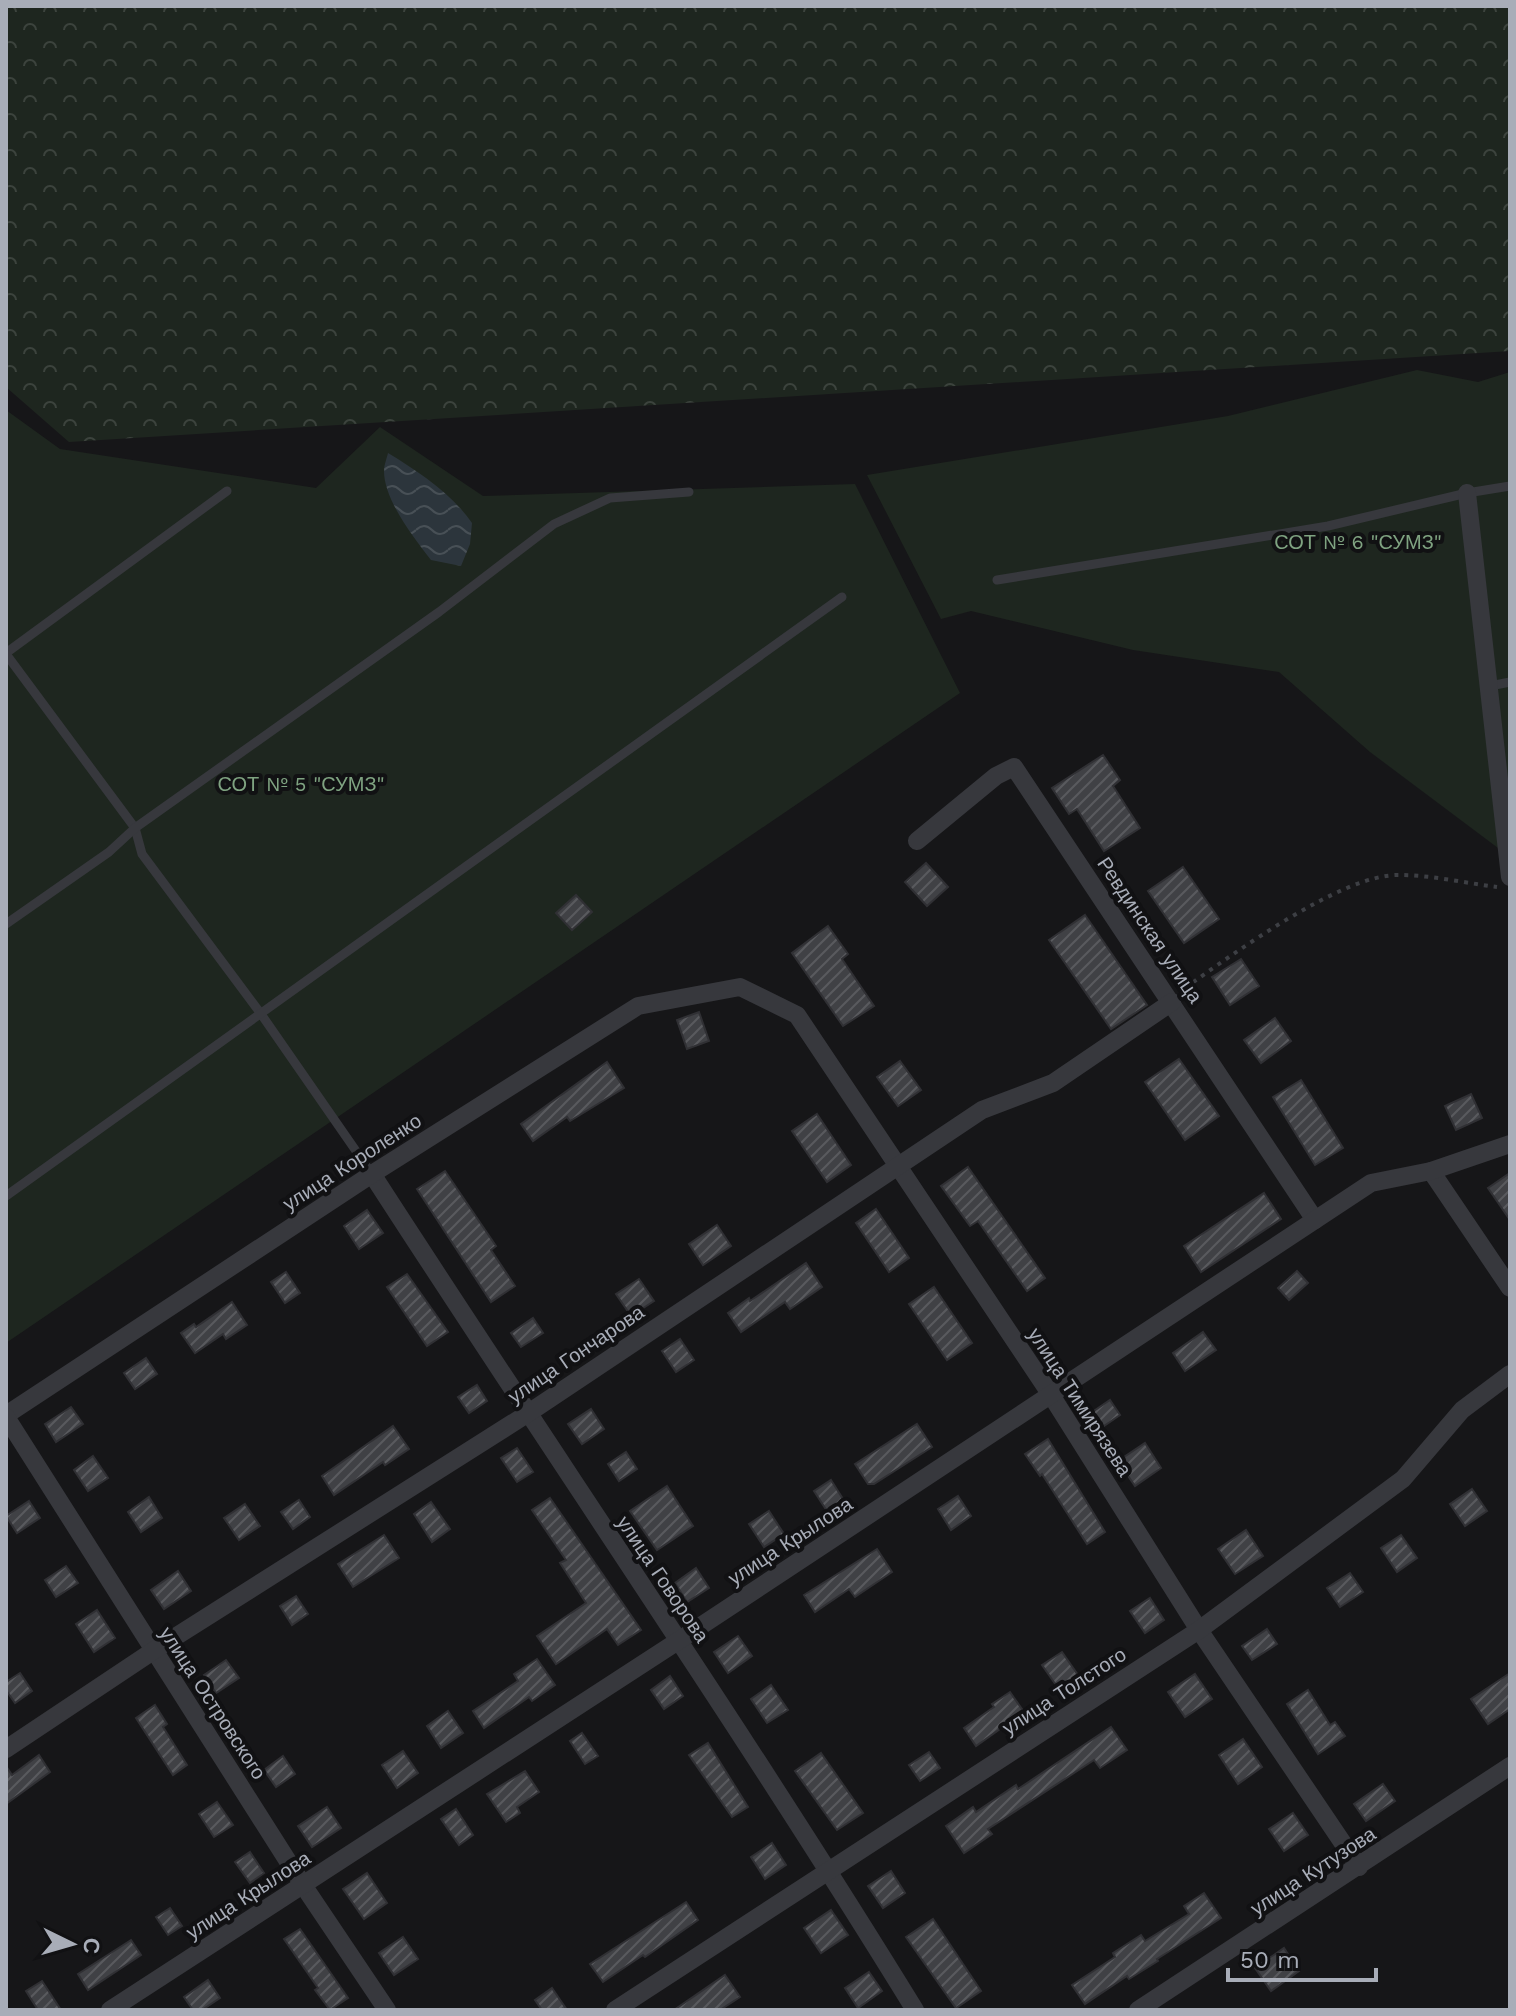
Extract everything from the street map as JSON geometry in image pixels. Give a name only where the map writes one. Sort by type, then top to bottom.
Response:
[{"type":"street","points":[[1467,493],[1507,802],[1510,877]]},
{"type":"street","name":"Ревдинская улица","points":[[917,841],[996,776],[1014,767],[1315,1220]]},
{"type":"street","name":"улица Тимирязева","points":[[740,987],[797,1015],[1051,1395],[1199,1630],[1359,1867]]},
{"type":"street","name":"улица Короленко","points":[[6,1416],[372,1174],[638,1006],[740,987]]},
{"type":"street","name":"улица Гончарова","points":[[6,1749],[153,1651],[527,1414],[982,1110],[1053,1083],[1171,1000]]},
{"type":"street","name":"улица Крылова","points":[[110,2010],[678,1641],[1371,1183],[1431,1171],[1510,1144]]},
{"type":"street","points":[[1431,1171],[1510,1288]]},
{"type":"street","name":"улица Говорова","points":[[372,1174],[829,1871],[915,2010]]},
{"type":"street","name":"улица Толстого","points":[[615,2010],[1199,1630],[1403,1479],[1462,1410],[1510,1374]]},
{"type":"street","name":"улица Островского","points":[[6,1416],[303,1885],[387,2010]]},
{"type":"street","name":"улица Кутузова","points":[[1138,2010],[1510,1766]]},
{"type":"lane","points":[[997,580],[1328,526],[1510,486]]},
{"type":"lane","points":[[227,491],[6,654],[135,828],[142,854],[261,1014],[372,1174]]},
{"type":"lane","points":[[6,924],[109,852],[135,828],[439,612],[554,524],[610,498],[689,492]]},
{"type":"lane","points":[[6,1196],[842,597]]},
{"type":"lane","points":[[1490,686],[1510,682]]},
{"type":"path","points":[[1171,1000],[1250,943],[1312,905],[1353,885],[1397,874],[1510,889]]},
{"type":"green space","points":[[6,6],[1510,6],[1510,351],[69,442],[6,387]]},
{"type":"green space","name":"СОТ № 6 \"СУМЗ\"","points":[[1417,370],[1478,382],[1510,372],[1510,857],[1370,752],[1279,672],[1133,650],[971,611],[941,619],[867,475],[1228,416]]},
{"type":"green space","name":"СОТ № 5 \"СУМЗ\"","points":[[6,410],[60,449],[316,488],[380,427],[483,496],[855,484],[960,693],[6,1343]]},
{"type":"water","points":[[388,453],[444,493],[472,523],[470,544],[461,566],[431,560],[409,530],[394,506],[385,482]]},
{"type":"building","points":[[1103,755],[1120,780],[1113,786],[1140,828],[1104,851],[1077,809],[1069,814],[1052,788]]},
{"type":"building","points":[[926,863],[948,887],[927,906],[905,882]]},
{"type":"building","points":[[1183,867],[1219,919],[1184,943],[1148,891]]},
{"type":"building","points":[[576,895],[592,912],[572,930],[556,913]]},
{"type":"building","points":[[1085,915],[1147,1005],[1111,1029],[1049,940]]},
{"type":"building","points":[[828,926],[848,954],[842,959],[874,1006],[843,1026],[792,953]]},
{"type":"building","points":[[1241,959],[1259,986],[1230,1005],[1212,977]]},
{"type":"building","points":[[699,1012],[709,1041],[687,1049],[677,1020]]},
{"type":"building","points":[[1275,1018],[1291,1041],[1261,1063],[1244,1040]]},
{"type":"building","points":[[1179,1059],[1219,1116],[1185,1140],[1145,1082]]},
{"type":"building","points":[[900,1061],[921,1090],[898,1106],[877,1077]]},
{"type":"building","points":[[607,1062],[624,1088],[570,1121],[567,1117],[533,1141],[521,1124]]},
{"type":"building","points":[[1301,1080],[1343,1148],[1315,1165],[1273,1097]]},
{"type":"building","points":[[1471,1094],[1482,1118],[1456,1130],[1445,1106]]},
{"type":"building","points":[[817,1114],[851,1165],[827,1182],[792,1131]]},
{"type":"building","points":[[968,1167],[1045,1278],[1027,1291],[978,1221],[970,1226],[941,1186]]},
{"type":"building","points":[[445,1171],[496,1246],[491,1250],[515,1286],[491,1302],[417,1189]]},
{"type":"building","points":[[1510,1173],[1510,1220],[1488,1188]]},
{"type":"building","points":[[1264,1193],[1281,1219],[1201,1272],[1184,1246]]},
{"type":"building","points":[[876,1209],[909,1258],[889,1272],[856,1223]]},
{"type":"building","points":[[367,1210],[383,1233],[359,1249],[344,1226]]},
{"type":"building","points":[[717,1225],[731,1246],[703,1265],[689,1244]]},
{"type":"building","points":[[806,1263],[822,1287],[790,1309],[785,1302],[741,1332],[728,1313]]},
{"type":"building","points":[[1297,1271],[1308,1283],[1289,1300],[1278,1288]]},
{"type":"building","points":[[286,1272],[300,1293],[285,1303],[271,1282]]},
{"type":"building","points":[[407,1274],[448,1332],[427,1346],[387,1287]]},
{"type":"building","points":[[639,1279],[654,1301],[631,1316],[616,1294]]},
{"type":"building","points":[[934,1287],[972,1343],[947,1360],[909,1304]]},
{"type":"building","points":[[232,1302],[247,1325],[226,1339],[223,1334],[195,1353],[181,1333],[194,1324],[196,1327]]},
{"type":"building","points":[[533,1318],[543,1333],[521,1347],[511,1333]]},
{"type":"building","points":[[1203,1332],[1216,1350],[1185,1371],[1173,1353]]},
{"type":"building","points":[[680,1339],[694,1360],[676,1372],[662,1351]]},
{"type":"building","points":[[146,1358],[157,1374],[135,1389],[124,1373]]},
{"type":"building","points":[[477,1385],[487,1401],[469,1413],[458,1397]]},
{"type":"building","points":[[1110,1400],[1120,1415],[1098,1430],[1088,1415]]},
{"type":"building","points":[[71,1407],[83,1424],[56,1442],[45,1424]]},
{"type":"building","points":[[591,1409],[604,1429],[582,1444],[568,1424]]},
{"type":"building","points":[[917,1424],[932,1447],[874,1484],[868,1484],[855,1464]]},
{"type":"building","points":[[393,1426],[409,1449],[385,1465],[383,1462],[334,1495],[322,1476]]},
{"type":"building","points":[[1048,1439],[1105,1532],[1087,1544],[1042,1474],[1040,1476],[1025,1454]]},
{"type":"building","points":[[1145,1443],[1161,1468],[1135,1486],[1118,1461]]},
{"type":"building","points":[[517,1448],[533,1472],[517,1482],[501,1458]]},
{"type":"building","points":[[626,1452],[637,1469],[619,1481],[608,1464]]},
{"type":"building","points":[[93,1456],[108,1478],[88,1491],[74,1470]]},
{"type":"building","points":[[831,1480],[843,1499],[827,1511],[814,1491]]},
{"type":"building","points":[[667,1486],[693,1526],[657,1550],[630,1511]]},
{"type":"building","points":[[1472,1489],[1487,1511],[1465,1526],[1450,1504]]},
{"type":"building","points":[[958,1496],[971,1516],[951,1530],[938,1509]]},
{"type":"building","points":[[149,1497],[162,1518],[141,1532],[128,1512]]},
{"type":"building","points":[[550,1498],[641,1630],[618,1645],[607,1629],[556,1664],[537,1636],[586,1603],[560,1563],[566,1560],[532,1510]]},
{"type":"building","points":[[299,1500],[310,1517],[293,1529],[281,1512]]},
{"type":"building","points":[[29,1501],[40,1518],[17,1533],[6,1516]]},
{"type":"building","points":[[431,1502],[450,1529],[432,1542],[414,1514]]},
{"type":"building","points":[[245,1504],[260,1526],[239,1540],[224,1518]]},
{"type":"building","points":[[769,1511],[784,1534],[764,1547],[749,1524]]},
{"type":"building","points":[[1246,1530],[1263,1556],[1235,1574],[1218,1549]]},
{"type":"building","points":[[384,1535],[399,1558],[353,1587],[338,1564]]},
{"type":"building","points":[[1401,1535],[1417,1558],[1397,1572],[1381,1548]]},
{"type":"building","points":[[877,1549],[892,1572],[855,1597],[849,1589],[815,1612],[804,1595]]},
{"type":"building","points":[[66,1566],[78,1583],[56,1597],[45,1580]]},
{"type":"building","points":[[696,1568],[709,1588],[687,1602],[675,1583]]},
{"type":"building","points":[[178,1571],[191,1591],[164,1609],[151,1590]]},
{"type":"building","points":[[1350,1573],[1363,1592],[1340,1607],[1327,1588]]},
{"type":"building","points":[[296,1596],[308,1614],[292,1625],[280,1606]]},
{"type":"building","points":[[1150,1598],[1164,1620],[1145,1633],[1130,1611]]},
{"type":"building","points":[[97,1610],[115,1638],[94,1652],[76,1624]]},
{"type":"building","points":[[1267,1629],[1277,1644],[1252,1660],[1242,1646]]},
{"type":"building","points":[[738,1636],[752,1656],[728,1673],[714,1652]]},
{"type":"building","points":[[1062,1652],[1078,1675],[1058,1688],[1042,1665]]},
{"type":"building","points":[[537,1659],[555,1685],[532,1701],[529,1697],[484,1728],[473,1711],[518,1681],[514,1674]]},
{"type":"building","points":[[226,1660],[239,1678],[216,1693],[204,1675]]},
{"type":"building","points":[[20,1673],[32,1691],[15,1703],[6,1690],[6,1682]]},
{"type":"building","points":[[1510,1673],[1510,1709],[1488,1724],[1471,1699]]},
{"type":"building","points":[[1195,1674],[1212,1699],[1185,1717],[1168,1692]]},
{"type":"building","points":[[670,1676],[683,1696],[664,1709],[651,1690]]},
{"type":"building","points":[[771,1685],[788,1710],[767,1723],[751,1699]]},
{"type":"building","points":[[1308,1690],[1330,1725],[1335,1722],[1345,1736],[1318,1754],[1287,1704]]},
{"type":"building","points":[[1010,1692],[1024,1712],[976,1746],[964,1728]]},
{"type":"building","points":[[155,1705],[167,1724],[163,1727],[187,1765],[173,1775],[136,1718]]},
{"type":"building","points":[[448,1711],[463,1733],[441,1748],[427,1726]]},
{"type":"building","points":[[1111,1727],[1127,1750],[1100,1768],[1094,1760],[988,1829],[992,1834],[964,1853],[946,1826],[973,1807],[976,1812],[1016,1785],[1018,1789]]},
{"type":"building","points":[[582,1733],[598,1756],[585,1764],[570,1741]]},
{"type":"building","points":[[1243,1739],[1262,1767],[1238,1784],[1219,1755]]},
{"type":"building","points":[[708,1743],[748,1807],[732,1817],[689,1755]]},
{"type":"building","points":[[403,1751],[418,1773],[397,1788],[382,1765]]},
{"type":"building","points":[[929,1752],[940,1768],[920,1781],[909,1765]]},
{"type":"building","points":[[821,1753],[863,1813],[837,1830],[795,1771]]},
{"type":"building","points":[[39,1755],[50,1772],[6,1804],[6,1766],[12,1775]]},
{"type":"building","points":[[283,1756],[295,1774],[276,1787],[264,1770]]},
{"type":"building","points":[[525,1771],[539,1792],[517,1807],[520,1813],[506,1822],[487,1794]]},
{"type":"building","points":[[1383,1784],[1395,1801],[1366,1821],[1354,1804]]},
{"type":"building","points":[[217,1802],[233,1825],[214,1837],[199,1814]]},
{"type":"building","points":[[327,1807],[341,1828],[312,1847],[298,1826]]},
{"type":"building","points":[[456,1809],[473,1835],[459,1845],[441,1819]]},
{"type":"building","points":[[1293,1813],[1308,1835],[1284,1851],[1269,1829]]},
{"type":"building","points":[[772,1843],[786,1865],[765,1879],[751,1857]]},
{"type":"building","points":[[250,1852],[264,1873],[250,1883],[235,1862]]},
{"type":"building","points":[[891,1871],[905,1893],[883,1908],[868,1886]]},
{"type":"building","points":[[367,1873],[387,1903],[364,1919],[343,1889]]},
{"type":"building","points":[[1204,1893],[1221,1918],[1158,1961],[1129,1979],[1127,1976],[1085,2004],[1072,1985],[1115,1957],[1113,1953],[1141,1935],[1145,1941],[1189,1914],[1184,1906]]},
{"type":"building","points":[[686,1902],[698,1920],[603,1982],[590,1964]]},
{"type":"building","points":[[170,1908],[182,1926],[168,1935],[156,1917]]},
{"type":"building","points":[[831,1910],[848,1935],[821,1953],[804,1928]]},
{"type":"building","points":[[933,1919],[981,1991],[956,2008],[906,1937]]},
{"type":"building","points":[[300,1929],[348,1998],[330,2010],[284,1939]]},
{"type":"building","points":[[403,1937],[418,1959],[394,1975],[379,1953]]},
{"type":"building","points":[[131,1940],[141,1955],[88,1990],[78,1974]]},
{"type":"building","points":[[1284,1948],[1299,1971],[1271,1991],[1255,1968]]},
{"type":"building","points":[[869,1972],[882,1991],[858,2008],[845,1988]]},
{"type":"building","points":[[725,1975],[740,1997],[720,2010],[674,2010]]},
{"type":"building","points":[[208,1980],[220,1998],[202,2010],[193,2010],[184,1997]]},
{"type":"building","points":[[42,1981],[61,2010],[38,2010],[26,1991]]},
{"type":"building","points":[[552,1988],[567,2010],[542,2010],[535,2000]]}]
